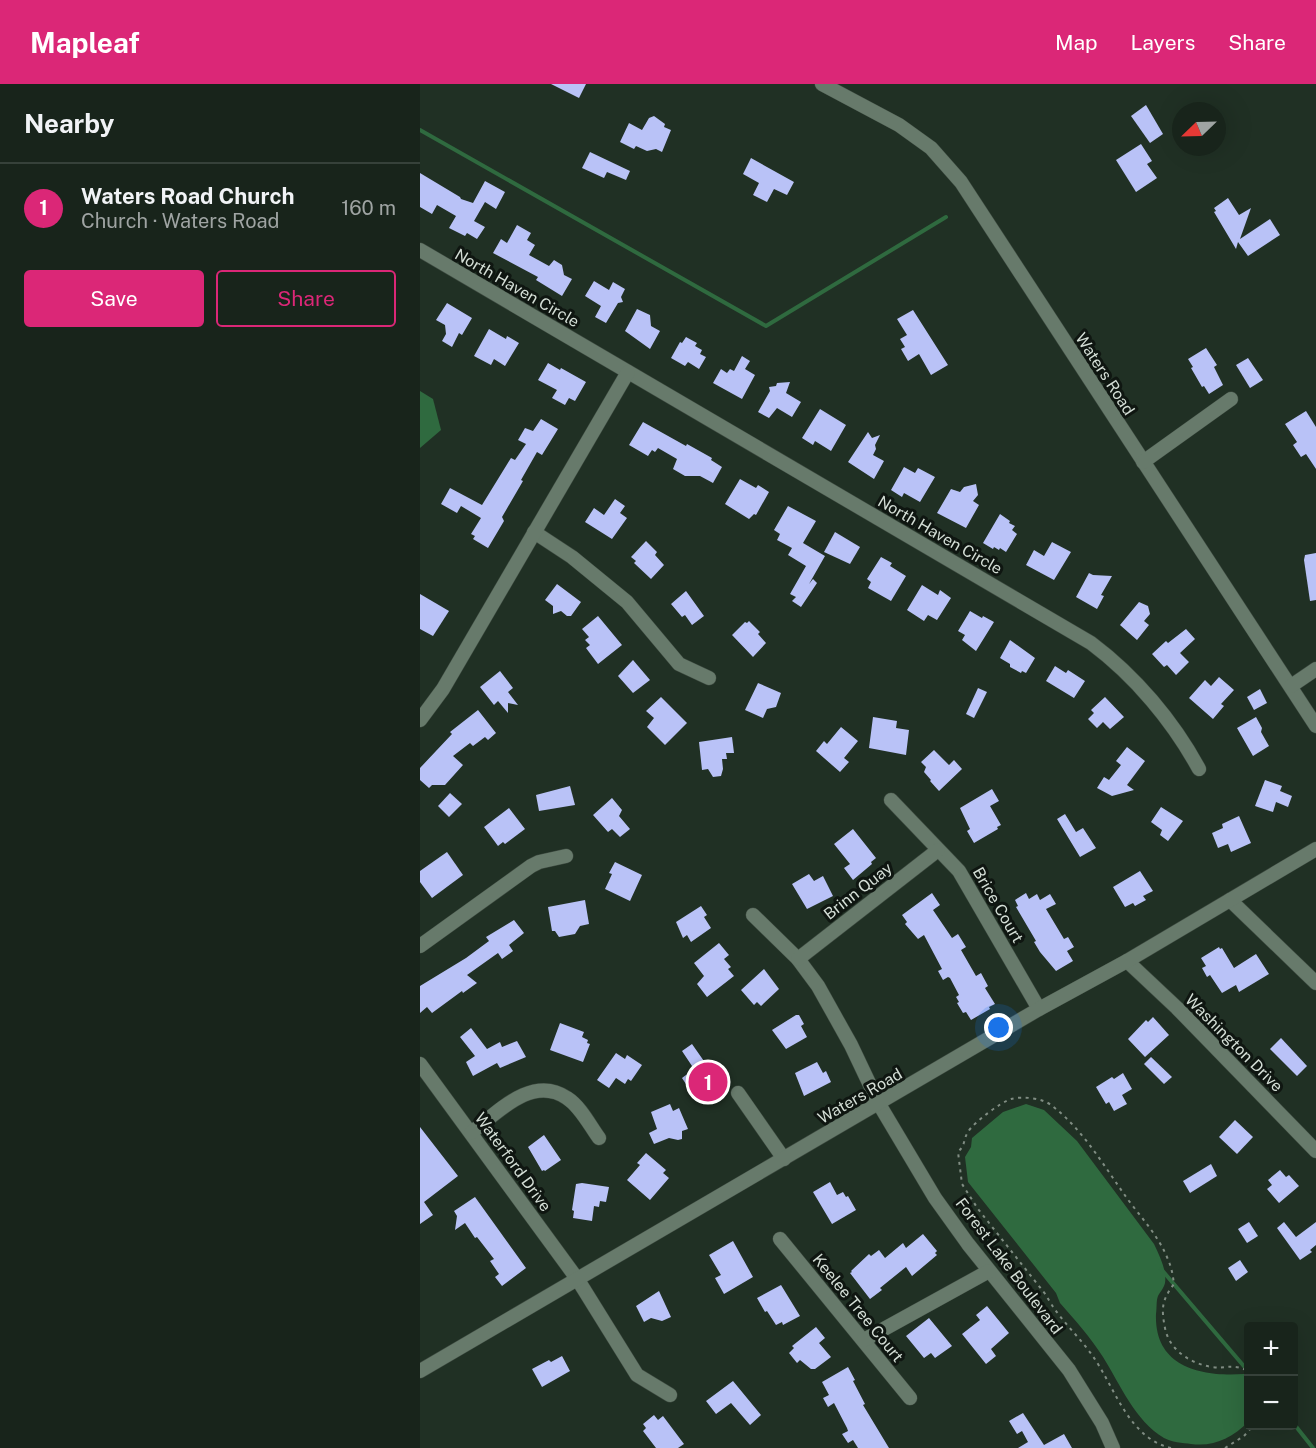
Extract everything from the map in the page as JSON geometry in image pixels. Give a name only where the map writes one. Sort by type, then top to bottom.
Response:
[{"type":"street","name":"Waters Road","points":[[822,84],[899,125],[931,148],[961,182],[1316,726]]},
{"type":"street","name":"North Haven Circle","points":[[420,250],[1091,643],[1132,679],[1152,701],[1192,756],[1199,770]]},
{"type":"street","points":[[420,720],[443,689],[628,372]]},
{"type":"street","points":[[1143,462],[1231,399]]},
{"type":"street","points":[[534,532],[572,557],[627,602],[679,664],[709,678]]},
{"type":"street","points":[[1291,686],[1316,669]]},
{"type":"street","name":"Brice Court","points":[[891,800],[959,871],[1039,1010]]},
{"type":"street","name":"Waters Road","points":[[420,1371],[1316,849]]},
{"type":"street","name":"Brinn Quay","points":[[798,959],[938,850]]},
{"type":"street","points":[[420,946],[525,869],[539,862],[566,856]]},
{"type":"street","points":[[1230,900],[1316,983]]},
{"type":"street","name":"Forest Lake Boulevard","points":[[753,915],[798,959],[818,986],[879,1104],[935,1198],[989,1271],[1069,1370],[1102,1423],[1113,1448]]},
{"type":"street","name":"Washington Drive","points":[[1126,961],[1177,1008],[1316,1151]]},
{"type":"street","name":"Waterford Drive","points":[[420,1064],[578,1280],[637,1375],[670,1395]]},
{"type":"street","points":[[471,1133],[518,1097],[543,1090],[567,1098],[599,1138]]},
{"type":"street","points":[[738,1093],[784,1159]]},
{"type":"street","name":"Keelee Tree Court","points":[[780,1239],[910,1398]]},
{"type":"street","points":[[864,1340],[989,1271]]},
{"type":"path","points":[[1171,1448],[1158,1445],[1132,1423],[1092,1355],[1053,1309],[1046,1295],[978,1209],[962,1184],[958,1152],[965,1144],[968,1132],[999,1104],[1013,1099],[1028,1098],[1050,1103],[1084,1136],[1160,1242],[1170,1264],[1174,1284],[1164,1298],[1162,1315],[1166,1334],[1175,1347],[1187,1360],[1213,1367],[1237,1366],[1244,1369]]},
{"type":"path","points":[[1225,1448],[1244,1436],[1249,1430]]},
{"type":"shaded area","points":[[420,391],[433,399],[441,430],[420,448]]},
{"type":"shaded area","points":[[1026,1104],[1044,1110],[1077,1141],[1154,1244],[1165,1273],[1164,1285],[1157,1300],[1156,1314],[1157,1332],[1163,1346],[1183,1365],[1197,1370],[1244,1374],[1244,1426],[1236,1433],[1215,1443],[1199,1445],[1170,1440],[1154,1431],[1136,1412],[1103,1357],[1060,1303],[1056,1293],[968,1182],[965,1157],[971,1147],[972,1138],[1003,1112]]},
{"type":"building","points":[[551,84],[586,84],[579,98]]},
{"type":"building","points":[[1146,105],[1163,134],[1150,143],[1131,116]]},
{"type":"building","points":[[654,116],[665,124],[664,127],[671,130],[662,152],[656,149],[647,151],[636,146],[634,149],[620,142],[629,123],[642,130],[649,118]]},
{"type":"building","points":[[1141,144],[1152,161],[1147,164],[1157,178],[1136,192],[1116,160]]},
{"type":"building","points":[[590,152],[630,171],[626,180],[607,172],[604,178],[582,168]]},
{"type":"building","points":[[751,158],[794,182],[787,195],[774,189],[767,202],[753,195],[759,183],[743,174]]},
{"type":"building","points":[[420,173],[461,199],[473,203],[485,181],[505,192],[496,209],[485,202],[474,221],[485,227],[477,239],[467,233],[465,236],[449,228],[456,216],[437,205],[432,214],[420,207]]},
{"type":"building","points":[[1228,198],[1239,215],[1251,208],[1240,239],[1270,219],[1280,235],[1248,256],[1238,242],[1236,249],[1214,212],[1216,211],[1214,208]]},
{"type":"building","points":[[517,225],[531,233],[527,240],[535,245],[529,255],[549,266],[554,260],[562,265],[564,275],[572,279],[562,296],[536,280],[538,277],[493,253],[501,239],[507,243]]},
{"type":"building","points":[[594,281],[609,290],[613,282],[625,289],[621,297],[623,302],[618,303],[606,323],[595,317],[601,306],[585,296]]},
{"type":"building","points":[[447,303],[472,318],[462,335],[459,333],[452,347],[442,341],[446,334],[445,325],[436,320]]},
{"type":"building","points":[[637,309],[650,315],[651,326],[660,331],[650,349],[625,331]]},
{"type":"building","points":[[913,310],[948,365],[931,375],[919,354],[908,361],[901,349],[905,347],[900,339],[907,335],[897,319]]},
{"type":"building","points":[[489,329],[506,339],[507,336],[519,343],[505,366],[494,359],[491,365],[474,356]]},
{"type":"building","points":[[686,337],[697,343],[695,346],[702,350],[700,354],[706,357],[699,369],[688,362],[685,366],[671,358],[680,342],[682,343]]},
{"type":"building","points":[[1206,348],[1217,365],[1214,367],[1223,385],[1209,394],[1204,386],[1202,387],[1188,359]]},
{"type":"building","points":[[742,356],[750,361],[745,369],[755,375],[742,399],[713,383],[721,369],[727,373],[730,369],[734,371]]},
{"type":"building","points":[[1248,358],[1263,380],[1250,388],[1236,365]]},
{"type":"building","points":[[548,363],[586,382],[575,401],[569,398],[565,405],[552,398],[557,390],[538,380]]},
{"type":"building","points":[[790,382],[786,393],[801,402],[792,417],[777,408],[769,418],[758,412],[770,391],[769,387],[776,386],[777,383]]},
{"type":"building","points":[[820,409],[846,425],[831,451],[815,441],[813,445],[802,438]]},
{"type":"building","points":[[1306,411],[1316,427],[1316,469],[1306,454],[1301,457],[1293,445],[1297,442],[1285,424]]},
{"type":"building","points":[[541,419],[558,429],[542,455],[537,452],[502,517],[504,521],[488,548],[473,539],[475,536],[471,534],[481,518],[461,506],[457,513],[441,504],[450,488],[482,505],[511,458],[515,460],[526,444],[518,440],[525,428],[533,431]]},
{"type":"building","points":[[643,422],[712,458],[711,460],[722,467],[713,483],[700,476],[685,476],[673,469],[677,459],[658,448],[655,452],[652,450],[648,456],[629,445]]},
{"type":"building","points":[[868,432],[872,438],[880,435],[873,455],[884,461],[874,479],[848,462]]},
{"type":"building","points":[[904,467],[915,473],[918,468],[935,477],[920,502],[904,493],[902,497],[891,490]]},
{"type":"building","points":[[740,479],[756,488],[758,485],[769,492],[756,515],[754,514],[749,519],[725,504]]},
{"type":"building","points":[[976,484],[978,495],[973,501],[979,505],[966,528],[937,513],[951,489],[960,492],[964,487]]},
{"type":"building","points":[[615,499],[625,506],[620,513],[627,518],[612,539],[585,522],[594,508],[604,515]]},
{"type":"building","points":[[788,506],[816,521],[803,543],[825,556],[809,584],[813,579],[817,583],[801,607],[792,601],[796,597],[790,594],[806,566],[788,555],[792,548],[777,540],[780,534],[774,530]]},
{"type":"building","points":[[1000,514],[1015,526],[1012,530],[1017,534],[1006,552],[1000,548],[999,550],[994,547],[993,549],[983,543]]},
{"type":"building","points":[[835,532],[860,547],[850,564],[824,552]]},
{"type":"building","points":[[646,541],[657,552],[655,555],[664,565],[651,579],[634,563],[636,561],[631,557]]},
{"type":"building","points":[[1052,542],[1071,552],[1054,580],[1026,565],[1034,550],[1044,556]]},
{"type":"building","points":[[1316,553],[1316,600],[1310,601],[1304,560],[1305,555]]},
{"type":"building","points":[[881,557],[892,563],[890,566],[906,576],[891,601],[868,588],[871,582],[867,579]]},
{"type":"building","points":[[1089,573],[1112,576],[1101,595],[1104,596],[1097,609],[1076,597]]},
{"type":"building","points":[[557,584],[581,602],[571,616],[561,611],[553,614],[553,606],[545,600]]},
{"type":"building","points":[[922,585],[938,595],[940,590],[951,598],[937,620],[928,615],[924,621],[907,610]]},
{"type":"building","points":[[686,591],[704,616],[692,625],[685,615],[682,617],[671,604]]},
{"type":"building","points":[[420,594],[449,611],[433,636],[420,629]]},
{"type":"building","points":[[1139,602],[1148,606],[1150,614],[1144,621],[1149,625],[1137,640],[1120,625]]},
{"type":"building","points":[[970,611],[994,622],[976,651],[962,640],[965,635],[958,631]]},
{"type":"building","points":[[598,616],[622,645],[598,664],[586,648],[590,645],[585,640],[589,637],[582,629]]},
{"type":"building","points":[[749,621],[760,632],[758,634],[766,643],[753,657],[732,635]]},
{"type":"building","points":[[1186,629],[1195,639],[1180,653],[1189,662],[1176,675],[1167,665],[1164,667],[1152,654],[1166,641],[1168,643]]},
{"type":"building","points":[[1010,640],[1035,658],[1026,673],[1010,667],[1010,664],[1000,658]]},
{"type":"building","points":[[633,660],[650,680],[633,693],[618,676]]},
{"type":"building","points":[[1055,666],[1066,673],[1068,670],[1085,681],[1074,698],[1046,681]]},
{"type":"building","points":[[500,671],[513,688],[508,692],[518,705],[508,703],[508,713],[498,701],[494,705],[480,687]]},
{"type":"building","points":[[1219,677],[1234,690],[1221,704],[1224,706],[1213,719],[1189,698],[1205,680],[1211,686]]},
{"type":"building","points":[[758,683],[781,693],[776,707],[767,709],[763,718],[745,710]]},
{"type":"building","points":[[978,688],[987,692],[974,718],[966,714]]},
{"type":"building","points":[[1260,689],[1267,703],[1254,710],[1247,697]]},
{"type":"building","points":[[661,697],[687,723],[665,745],[647,727],[654,718],[646,711]]},
{"type":"building","points":[[1105,697],[1124,717],[1110,729],[1103,722],[1097,728],[1088,719],[1094,713],[1091,710]]},
{"type":"building","points":[[478,710],[496,733],[488,740],[485,737],[473,746],[470,743],[453,756],[463,765],[445,785],[432,785],[429,788],[420,780],[420,768],[452,734],[450,732]]},
{"type":"building","points":[[873,717],[897,721],[896,728],[909,730],[906,755],[869,748]]},
{"type":"building","points":[[1256,717],[1269,746],[1253,756],[1237,728]]},
{"type":"building","points":[[841,727],[858,741],[844,758],[849,762],[840,772],[816,751],[824,741],[827,744]]},
{"type":"building","points":[[732,737],[734,753],[726,753],[727,759],[722,759],[721,776],[713,777],[708,769],[702,770],[699,742]]},
{"type":"building","points":[[1127,747],[1145,761],[1127,785],[1134,790],[1112,796],[1097,788],[1104,777],[1109,780],[1121,765],[1116,761]]},
{"type":"building","points":[[934,750],[949,765],[954,760],[962,769],[939,791],[924,772],[926,767],[921,762]]},
{"type":"building","points":[[1265,780],[1282,786],[1280,791],[1292,796],[1288,807],[1276,802],[1273,812],[1255,806]]},
{"type":"building","points":[[570,786],[575,805],[539,811],[536,795]]},
{"type":"building","points":[[992,789],[999,801],[990,806],[1001,825],[974,843],[967,831],[970,829],[960,808]]},
{"type":"building","points":[[450,793],[462,804],[449,817],[438,806]]},
{"type":"building","points":[[612,798],[622,810],[619,816],[630,829],[620,837],[612,829],[608,832],[593,815]]},
{"type":"building","points":[[1161,807],[1183,821],[1168,841],[1160,835],[1162,830],[1151,822]]},
{"type":"building","points":[[509,808],[525,829],[505,844],[503,842],[498,846],[484,827]]},
{"type":"building","points":[[1065,814],[1076,832],[1083,828],[1096,848],[1080,857],[1057,819]]},
{"type":"building","points":[[1239,816],[1251,843],[1231,852],[1228,844],[1218,848],[1212,833],[1223,828],[1222,824]]},
{"type":"building","points":[[853,829],[876,858],[853,880],[844,868],[850,864],[834,844]]},
{"type":"building","points":[[447,852],[463,875],[432,898],[420,882],[420,871]]},
{"type":"building","points":[[615,862],[642,875],[630,901],[605,889],[612,874],[609,873]]},
{"type":"building","points":[[1140,871],[1153,891],[1143,896],[1146,900],[1135,906],[1133,903],[1125,907],[1113,887]]},
{"type":"building","points":[[809,874],[814,881],[823,876],[833,896],[807,909],[792,884]]},
{"type":"building","points":[[932,893],[940,905],[933,910],[952,938],[958,934],[966,947],[961,950],[976,976],[981,973],[988,986],[985,988],[995,1004],[971,1020],[957,1003],[959,1002],[956,997],[959,995],[950,978],[943,980],[938,971],[942,969],[924,935],[918,939],[905,924],[907,922],[902,915]]},
{"type":"building","points":[[1026,893],[1029,899],[1037,894],[1040,900],[1050,894],[1056,904],[1046,909],[1064,939],[1068,937],[1074,947],[1067,951],[1073,961],[1056,971],[1040,952],[1016,907],[1018,906],[1015,900]]},
{"type":"building","points":[[585,900],[589,924],[580,926],[575,934],[559,937],[555,931],[552,931],[548,907]]},
{"type":"building","points":[[701,906],[707,915],[704,917],[711,928],[691,942],[687,935],[683,938],[676,922]]},
{"type":"building","points":[[514,920],[524,933],[509,945],[513,951],[502,959],[498,953],[467,975],[477,983],[463,993],[462,991],[432,1013],[427,1007],[420,1013],[420,986],[466,958],[489,941],[486,937]]},
{"type":"building","points":[[719,943],[729,955],[724,959],[731,967],[728,969],[734,976],[707,997],[697,984],[704,976],[694,963]]},
{"type":"building","points":[[1219,947],[1222,948],[1234,968],[1256,954],[1269,974],[1239,992],[1236,985],[1222,993],[1210,975],[1207,977],[1202,968],[1206,966],[1201,958]]},
{"type":"building","points":[[764,969],[779,989],[761,1006],[757,1002],[754,1005],[741,990]]},
{"type":"building","points":[[799,1015],[804,1024],[801,1026],[807,1037],[786,1049],[772,1030]]},
{"type":"building","points":[[1153,1017],[1169,1035],[1145,1057],[1128,1039],[1146,1020],[1148,1022]]},
{"type":"building","points":[[560,1023],[584,1032],[582,1037],[590,1044],[583,1062],[550,1050]]},
{"type":"building","points":[[471,1028],[487,1049],[500,1042],[502,1047],[517,1041],[526,1057],[500,1068],[497,1063],[473,1076],[466,1062],[475,1056],[460,1037]]},
{"type":"building","points":[[1281,1038],[1307,1066],[1297,1076],[1270,1049]]},
{"type":"building","points":[[692,1044],[713,1074],[720,1069],[728,1080],[720,1089],[712,1090],[697,1101],[682,1078],[694,1069],[682,1051]]},
{"type":"building","points":[[616,1053],[625,1059],[627,1055],[642,1065],[631,1081],[628,1079],[625,1084],[616,1078],[609,1088],[597,1080]]},
{"type":"building","points":[[1151,1057],[1172,1077],[1164,1084],[1144,1064]]},
{"type":"building","points":[[817,1062],[823,1073],[826,1071],[831,1082],[804,1096],[795,1073]]},
{"type":"building","points":[[1123,1073],[1132,1089],[1122,1095],[1127,1104],[1114,1111],[1109,1102],[1106,1104],[1096,1087]]},
{"type":"building","points":[[670,1104],[673,1111],[679,1108],[688,1129],[682,1131],[682,1139],[669,1138],[654,1144],[649,1133],[657,1129],[651,1112]]},
{"type":"building","points":[[1235,1120],[1253,1137],[1237,1154],[1219,1137]]},
{"type":"building","points":[[420,1127],[458,1176],[424,1202],[433,1215],[420,1224]]},
{"type":"building","points":[[544,1135],[561,1160],[542,1171],[528,1147]]},
{"type":"building","points":[[646,1153],[666,1170],[663,1173],[669,1178],[650,1200],[627,1180],[640,1165],[637,1163]]},
{"type":"building","points":[[1211,1164],[1217,1176],[1190,1193],[1183,1181]]},
{"type":"building","points":[[1280,1170],[1286,1177],[1289,1175],[1299,1186],[1279,1203],[1267,1189],[1272,1185],[1268,1180]]},
{"type":"building","points":[[830,1182],[837,1195],[843,1192],[856,1210],[832,1224],[813,1192]]},
{"type":"building","points":[[576,1184],[609,1187],[606,1202],[600,1201],[599,1207],[594,1206],[592,1221],[573,1218]]},
{"type":"building","points":[[475,1197],[526,1268],[502,1286],[495,1277],[499,1274],[490,1261],[494,1259],[477,1237],[475,1238],[465,1223],[455,1230],[457,1216],[454,1211]]},
{"type":"building","points":[[1249,1222],[1258,1236],[1247,1243],[1238,1229]]},
{"type":"building","points":[[1284,1222],[1296,1237],[1316,1222],[1316,1245],[1310,1250],[1312,1252],[1300,1260],[1277,1228]]},
{"type":"building","points":[[923,1234],[937,1251],[935,1253],[937,1255],[912,1276],[906,1267],[870,1299],[850,1273],[851,1271],[869,1254],[871,1256],[879,1250],[885,1258],[903,1243],[906,1248]]},
{"type":"building","points":[[733,1241],[753,1277],[724,1294],[715,1278],[721,1275],[709,1255]]},
{"type":"building","points":[[1240,1260],[1248,1272],[1236,1281],[1228,1268]]},
{"type":"building","points":[[781,1285],[800,1316],[783,1325],[782,1322],[776,1325],[757,1298]]},
{"type":"building","points":[[659,1291],[671,1317],[662,1321],[651,1318],[644,1322],[636,1306]]},
{"type":"building","points":[[987,1306],[1009,1333],[991,1349],[996,1356],[986,1364],[962,1334],[980,1320],[976,1315]]},
{"type":"building","points":[[929,1318],[952,1346],[935,1358],[931,1353],[924,1358],[906,1336]]},
{"type":"building","points":[[816,1327],[825,1338],[819,1343],[831,1357],[815,1369],[811,1369],[800,1360],[797,1363],[789,1353],[794,1348],[792,1346]]},
{"type":"building","points":[[562,1356],[570,1371],[542,1387],[532,1369]]},
{"type":"building","points":[[848,1367],[865,1404],[863,1405],[889,1448],[858,1448],[853,1440],[848,1443],[842,1434],[848,1431],[847,1428],[834,1403],[828,1407],[823,1398],[829,1395],[822,1382]]},
{"type":"building","points":[[733,1381],[761,1415],[750,1425],[731,1403],[716,1414],[706,1401]]},
{"type":"building","points":[[1023,1413],[1044,1445],[1064,1434],[1072,1448],[1018,1448],[1028,1442],[1022,1431],[1017,1434],[1009,1421]]},
{"type":"building","points":[[654,1415],[658,1420],[663,1416],[684,1444],[678,1448],[656,1448],[643,1431],[646,1428],[643,1424]]},
{"type":"waterway","points":[[420,130],[766,326],[946,217]]},
{"type":"waterway","points":[[1161,1269],[1244,1366]]},
{"type":"waterway","points":[[1298,1429],[1313,1448]]},
{"type":"place","name":"Waters Road Church","points":[[708,1082]]}]
